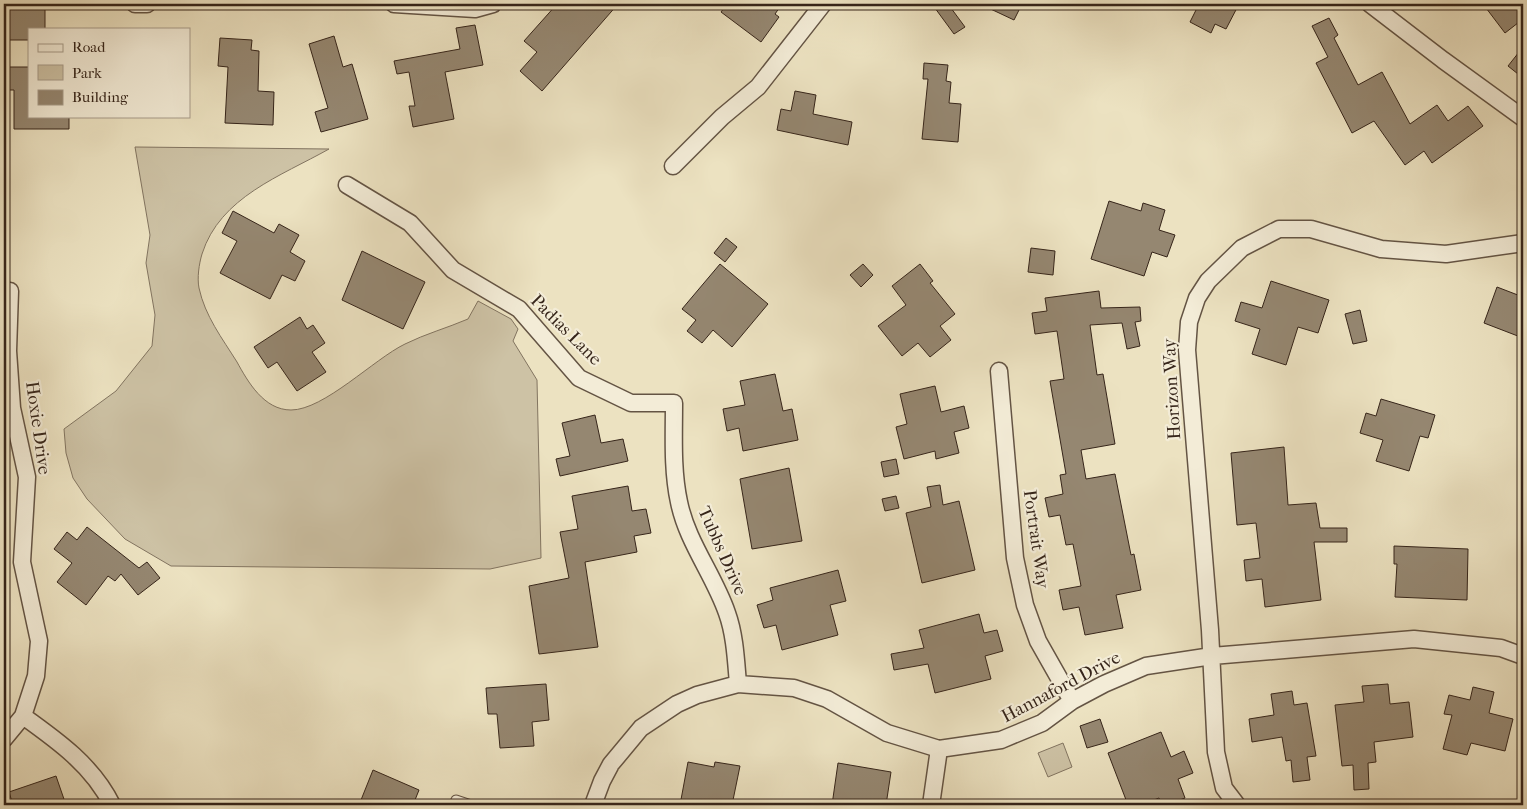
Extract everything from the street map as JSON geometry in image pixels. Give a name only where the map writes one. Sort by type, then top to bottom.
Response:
[{"type":"street","points":[[134,4],[148,4]]},
{"type":"street","points":[[394,4],[475,8],[493,4]]},
{"type":"street","points":[[673,166],[722,117],[758,87],[824,4]]},
{"type":"street","points":[[1370,4],[1523,118]]},
{"type":"street","name":"Padias Lane","points":[[347,184],[410,223],[453,270],[519,309],[579,378],[631,403],[674,403]]},
{"type":"street","name":"Horizon Way","points":[[1237,805],[1224,788],[1216,752],[1212,656],[1187,350],[1189,322],[1196,298],[1208,281],[1242,248],[1279,229],[1311,229],[1381,249],[1446,254],[1523,243]]},
{"type":"street","name":"Hoxie Drive","points":[[4,739],[23,716],[36,676],[39,641],[22,562],[27,477],[12,408],[8,351],[10,292]]},
{"type":"street","name":"Portrait Way","points":[[999,371],[1015,558],[1025,605],[1038,641],[1072,701]]},
{"type":"street","name":"Tubbs Drive","points":[[674,403],[675,468],[679,502],[695,548],[727,612],[738,684]]},
{"type":"street","name":"Hannaford Drive","points":[[593,805],[611,764],[641,728],[677,704],[697,695],[738,684],[794,688],[827,699],[887,733],[939,749],[1001,740],[1042,723],[1072,701],[1104,684],[1146,666],[1212,656],[1414,639],[1501,648],[1523,656]]},
{"type":"street","points":[[23,716],[77,758],[95,778],[112,805]]},
{"type":"street","points":[[931,805],[939,749]]},
{"type":"lane","points":[[456,800],[471,805]]},
{"type":"green space","points":[[135,147],[329,149],[272,179],[237,203],[223,217],[211,234],[200,262],[199,288],[205,308],[246,378],[258,394],[281,409],[304,408],[318,402],[405,344],[468,319],[478,301],[511,319],[518,329],[513,341],[537,380],[541,558],[490,569],[171,566],[125,539],[87,499],[73,478],[66,453],[64,429],[116,391],[152,346],[155,315],[146,263],[150,235]]},
{"type":"green space","points":[[1063,743],[1072,767],[1048,777],[1038,753]]},
{"type":"building","points":[[8,4],[45,4],[45,28],[28,28],[28,40],[8,40]]},
{"type":"building","points":[[557,4],[618,4],[542,91],[520,71],[537,52],[524,41]]},
{"type":"building","points":[[727,4],[782,4],[775,14],[779,17],[761,42],[721,12]]},
{"type":"building","points":[[932,4],[948,4],[965,27],[954,34]]},
{"type":"building","points":[[980,4],[1022,4],[1014,20]]},
{"type":"building","points":[[1199,4],[1239,4],[1226,29],[1215,24],[1211,33],[1190,22]]},
{"type":"building","points":[[1483,4],[1523,4],[1523,19],[1505,33]]},
{"type":"building","points":[[1329,18],[1338,35],[1334,38],[1358,85],[1382,72],[1410,124],[1437,105],[1448,121],[1468,106],[1483,126],[1432,163],[1424,151],[1405,165],[1374,121],[1352,133],[1316,63],[1328,57],[1312,26]]},
{"type":"building","points":[[475,25],[483,65],[445,72],[454,119],[413,127],[409,106],[415,106],[409,72],[397,74],[394,61],[460,49],[456,28]]},
{"type":"building","points":[[334,36],[343,67],[352,64],[368,119],[321,132],[315,112],[328,108],[309,44]]},
{"type":"building","points":[[220,38],[252,40],[251,50],[259,51],[258,91],[274,92],[273,125],[225,123],[228,67],[218,66]]},
{"type":"building","points":[[1523,47],[1523,78],[1508,66]]},
{"type":"building","points":[[924,63],[948,65],[946,81],[951,82],[949,103],[961,104],[958,142],[922,139],[928,79],[923,79]]},
{"type":"building","points":[[5,67],[28,67],[28,118],[69,118],[69,129],[14,129],[14,90],[5,90]]},
{"type":"building","points":[[795,91],[816,95],[813,114],[852,122],[848,145],[777,130],[781,109],[791,111]]},
{"type":"building","points":[[1109,201],[1141,211],[1143,203],[1165,210],[1159,230],[1175,235],[1167,257],[1152,252],[1144,276],[1091,259]]},
{"type":"building","points":[[233,211],[274,233],[279,224],[299,235],[290,252],[305,261],[295,281],[282,275],[270,299],[220,273],[237,241],[222,233]]},
{"type":"building","points":[[726,238],[737,247],[725,262],[714,253]]},
{"type":"building","points":[[1031,248],[1055,251],[1053,275],[1028,272]]},
{"type":"building","points":[[362,251],[425,282],[403,329],[342,300]]},
{"type":"building","points":[[720,264],[768,304],[732,347],[713,330],[702,343],[687,331],[696,320],[682,309]]},
{"type":"building","points":[[863,264],[873,275],[861,287],[850,275]]},
{"type":"building","points":[[920,264],[933,281],[930,283],[955,314],[940,326],[951,340],[930,357],[918,343],[902,356],[878,326],[906,305],[892,286]]},
{"type":"building","points":[[1271,281],[1329,300],[1318,333],[1298,327],[1286,365],[1252,354],[1260,329],[1235,321],[1241,302],[1262,308]]},
{"type":"building","points":[[1497,287],[1523,297],[1523,338],[1484,323]]},
{"type":"building","points":[[1099,291],[1101,308],[1140,307],[1141,321],[1135,322],[1140,346],[1127,349],[1122,323],[1090,325],[1097,375],[1103,374],[1115,444],[1081,450],[1086,479],[1115,474],[1131,555],[1134,554],[1141,590],[1116,595],[1123,628],[1085,635],[1079,607],[1063,610],[1059,590],[1081,586],[1073,544],[1066,545],[1060,515],[1049,517],[1045,498],[1063,494],[1060,475],[1066,474],[1050,381],[1064,379],[1057,331],[1035,334],[1032,313],[1047,311],[1045,298]]},
{"type":"building","points":[[1360,310],[1367,341],[1353,344],[1345,314]]},
{"type":"building","points":[[300,317],[307,329],[313,325],[325,343],[312,352],[326,372],[297,391],[277,362],[268,368],[254,347]]},
{"type":"building","points":[[775,374],[783,411],[792,409],[798,440],[743,451],[739,428],[727,431],[723,409],[745,405],[740,381]]},
{"type":"building","points":[[935,386],[941,412],[964,406],[969,428],[954,432],[959,453],[936,459],[935,451],[904,459],[896,427],[907,424],[900,394]]},
{"type":"building","points":[[1381,399],[1435,415],[1428,438],[1420,436],[1409,471],[1376,461],[1383,440],[1360,433],[1366,413],[1376,416]]},
{"type":"building","points":[[595,415],[601,443],[623,439],[628,461],[560,476],[556,459],[570,456],[562,423]]},
{"type":"building","points":[[1284,447],[1288,505],[1316,503],[1320,528],[1347,528],[1347,542],[1314,542],[1321,600],[1265,607],[1262,579],[1246,581],[1244,560],[1260,558],[1256,523],[1237,525],[1231,453]]},
{"type":"building","points":[[896,459],[899,474],[884,477],[881,462]]},
{"type":"building","points":[[789,468],[802,541],[752,549],[740,479]]},
{"type":"building","points":[[940,485],[943,505],[959,501],[975,570],[922,583],[906,513],[931,507],[927,487]]},
{"type":"building","points":[[628,486],[632,511],[646,509],[651,533],[634,536],[637,552],[585,562],[598,647],[539,654],[529,586],[569,578],[560,532],[578,529],[572,496]]},
{"type":"building","points":[[896,496],[899,508],[885,511],[882,499]]},
{"type":"building","points":[[87,527],[139,568],[147,562],[160,578],[138,595],[121,574],[115,581],[108,576],[86,605],[57,582],[72,563],[54,549],[67,532],[77,540]]},
{"type":"building","points":[[1394,546],[1468,549],[1467,600],[1395,597],[1397,564],[1394,564]]},
{"type":"building","points":[[838,570],[846,601],[830,605],[838,635],[782,650],[776,625],[764,628],[757,605],[773,600],[770,588]]},
{"type":"building","points":[[979,614],[984,633],[997,630],[1003,651],[985,656],[991,679],[935,693],[928,664],[894,670],[891,654],[924,648],[919,630]]},
{"type":"building","points":[[546,684],[549,720],[532,722],[534,746],[500,748],[497,714],[488,714],[486,688]]},
{"type":"building","points":[[1388,684],[1390,704],[1409,702],[1413,737],[1374,742],[1376,762],[1368,763],[1369,789],[1354,790],[1353,765],[1342,766],[1335,705],[1364,702],[1362,686]]},
{"type":"building","points":[[1473,687],[1494,692],[1489,713],[1513,719],[1505,751],[1471,743],[1467,755],[1443,749],[1452,715],[1444,714],[1449,695],[1470,700]]},
{"type":"building","points":[[1292,691],[1294,705],[1307,703],[1316,756],[1307,757],[1310,780],[1293,782],[1291,760],[1286,761],[1282,737],[1252,742],[1249,719],[1274,715],[1271,694]]},
{"type":"building","points":[[1100,719],[1108,742],[1087,748],[1080,726]]},
{"type":"building","points":[[1161,732],[1171,757],[1184,751],[1193,773],[1178,779],[1185,798],[1167,805],[1162,805],[1159,798],[1141,805],[1128,805],[1108,753]]},
{"type":"building","points":[[688,762],[714,767],[715,762],[740,766],[732,805],[701,802],[701,805],[680,805]]},
{"type":"building","points":[[838,763],[891,772],[886,805],[832,805]]},
{"type":"building","points":[[373,770],[419,790],[413,805],[359,805]]},
{"type":"building","points":[[56,776],[66,805],[13,805],[9,792]]}]
